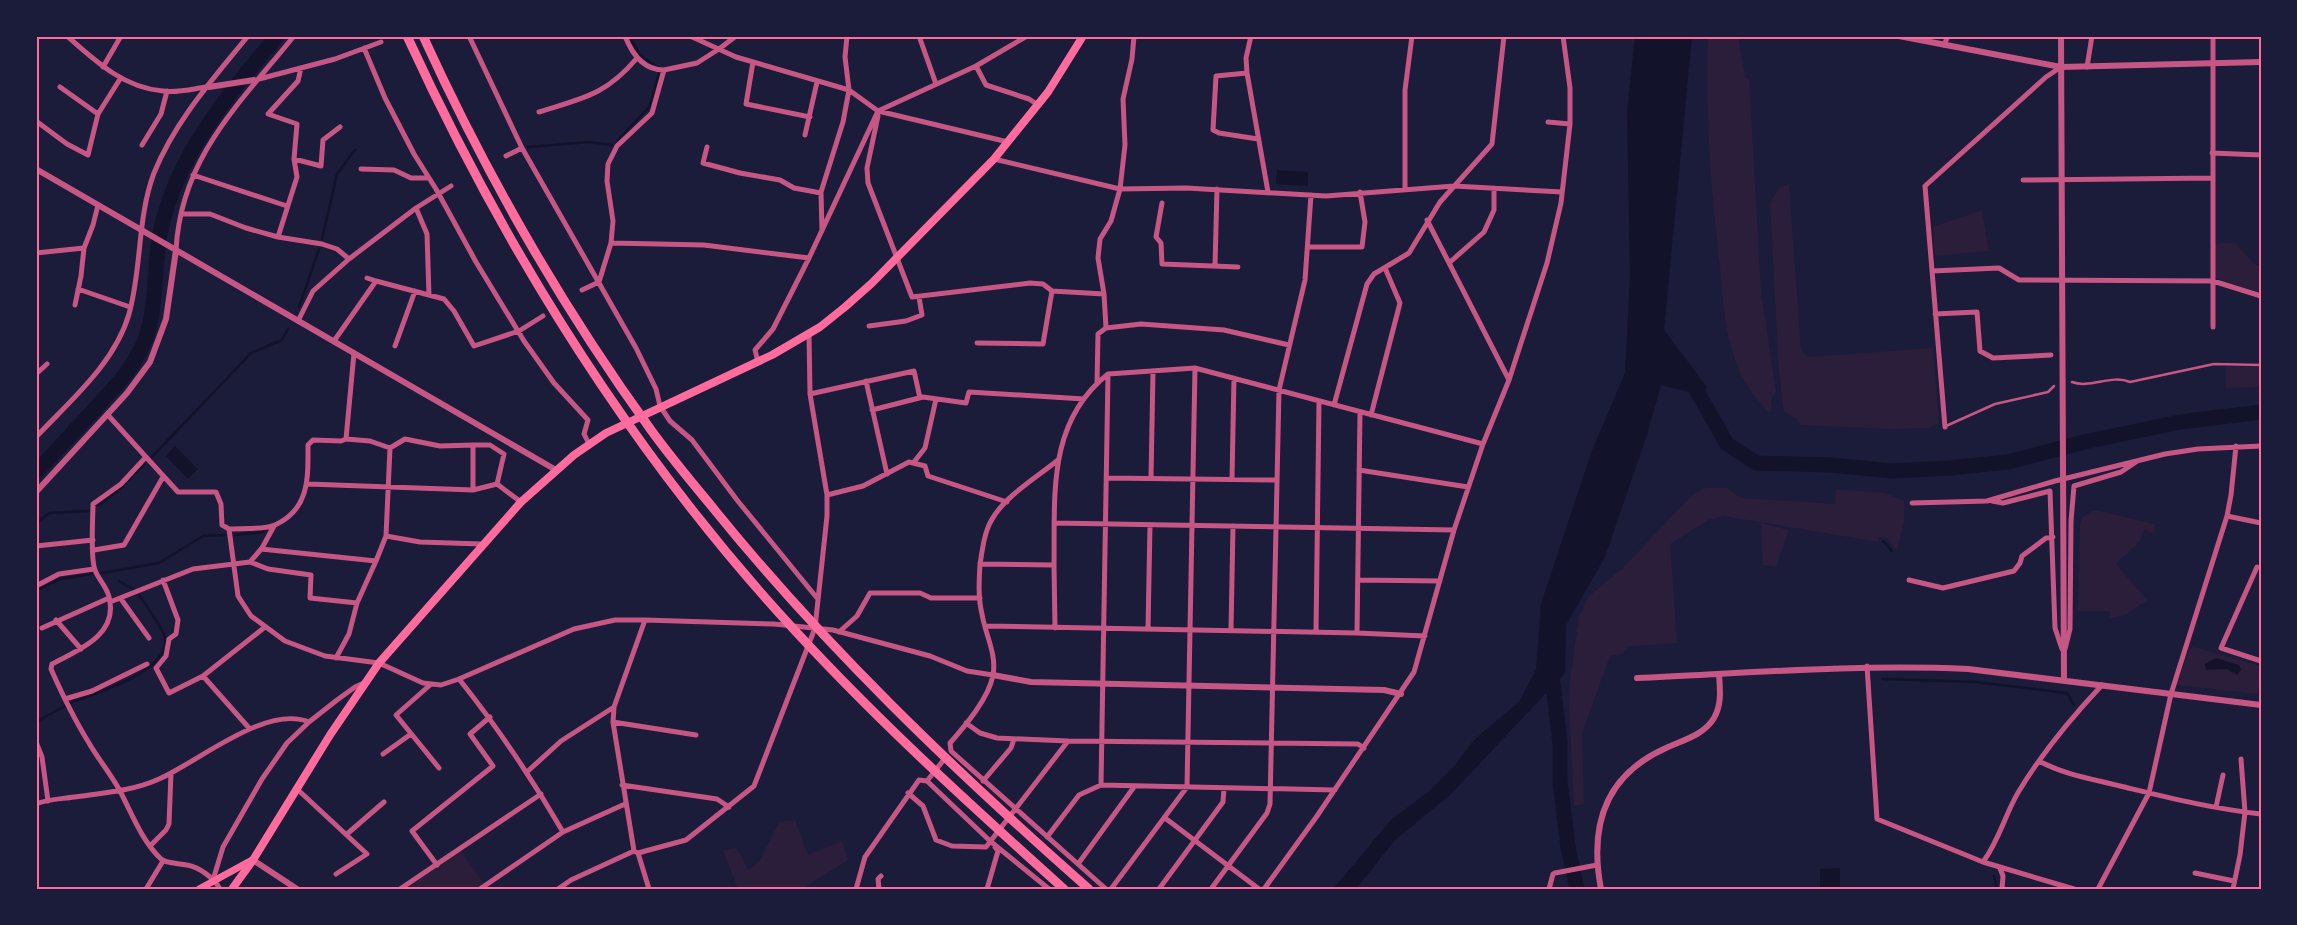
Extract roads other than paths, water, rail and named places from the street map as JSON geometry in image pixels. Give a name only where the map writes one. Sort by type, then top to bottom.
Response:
[{"type":"highway","points":[[406,36],[447,120],[497,214],[556,313],[640,440],[734,560],[776,610],[840,679],[927,766],[1064,889]]},
{"type":"highway","points":[[423,36],[510,207],[563,297],[652,432],[740,542],[860,675],[939,754],[1090,889]]},
{"type":"main road","points":[[232,889],[253,860],[296,788],[379,664],[482,544],[521,502],[556,470],[606,433],[660,406],[758,362],[808,334],[845,307],[872,283],[897,255],[994,159],[1038,105],[1083,36]]},
{"type":"main road","points":[[199,889],[253,860]]},
{"type":"street","points":[[67,36],[120,79],[153,90],[167,91],[256,80],[301,68],[380,42]]},
{"type":"street","points":[[103,67],[121,36]]},
{"type":"street","points":[[36,437],[102,364],[115,345],[130,307],[147,195],[165,149],[181,121],[248,36]]},
{"type":"street","points":[[36,492],[143,373],[160,340],[168,312],[173,248],[193,175],[217,130],[245,93],[294,36]]},
{"type":"street","points":[[469,36],[522,148],[636,348],[656,389],[660,406],[670,421],[692,440],[737,500],[817,598]]},
{"type":"street","points":[[625,36],[632,54],[652,69],[664,70],[697,63],[736,36]]},
{"type":"street","points":[[690,36],[753,62],[849,90],[878,111],[1008,142]]},
{"type":"street","points":[[822,232],[821,194],[843,122],[849,90],[845,57],[847,36]]},
{"type":"street","points":[[919,36],[936,84]]},
{"type":"street","points":[[758,362],[755,350],[772,329],[809,258],[878,111],[976,66],[1027,36]]},
{"type":"street","points":[[1106,328],[1104,294],[1098,258],[1100,238],[1111,221],[1120,189],[1125,145],[1123,99],[1132,59],[1134,36]]},
{"type":"street","points":[[1251,36],[1246,58],[1247,73],[1268,192]]},
{"type":"street","points":[[1405,189],[1405,90],[1412,36]]},
{"type":"street","points":[[1334,405],[1367,284],[1374,274],[1409,253],[1428,220],[1454,186],[1492,144],[1504,36]]},
{"type":"street","points":[[1264,889],[1335,790],[1414,672],[1454,530],[1483,444],[1509,380],[1547,263],[1562,192],[1570,124],[1570,88],[1563,36]]},
{"type":"street","points":[[1899,36],[2061,67],[2261,62]]},
{"type":"street","points":[[1944,45],[1948,36]]},
{"type":"street","points":[[2061,36],[2064,681]]},
{"type":"street","points":[[2086,67],[2092,36]]},
{"type":"street","points":[[2213,36],[2213,327]]},
{"type":"street","points":[[364,48],[414,154],[476,262],[524,341],[554,383],[588,420],[584,434],[589,444]]},
{"type":"street","points":[[539,112],[594,94],[620,77],[637,58]]},
{"type":"street","points":[[753,62],[746,104],[810,117]]},
{"type":"street","points":[[976,66],[986,85],[1029,99],[1038,105]]},
{"type":"street","points":[[1945,426],[1925,186],[1930,178],[1963,148],[2046,76],[2061,67]]},
{"type":"street","points":[[278,237],[297,177],[294,159],[297,124],[268,114],[298,81],[301,68]]},
{"type":"street","points":[[582,290],[599,282],[611,243],[613,221],[607,181],[608,164],[617,146],[652,113],[664,70]]},
{"type":"street","points":[[1247,73],[1216,76],[1213,130],[1219,133],[1258,139]]},
{"type":"street","points":[[36,121],[66,144],[88,155],[98,114],[120,79]]},
{"type":"street","points":[[805,135],[817,82]]},
{"type":"street","points":[[60,87],[98,114]]},
{"type":"street","points":[[142,145],[161,114],[167,91]]},
{"type":"street","points":[[878,111],[867,175],[870,190],[912,297],[1030,283],[1043,284],[1052,291],[1104,294]]},
{"type":"street","points":[[1548,122],[1570,124]]},
{"type":"street","points":[[294,159],[321,166],[323,140],[340,127]]},
{"type":"street","points":[[506,156],[522,148]]},
{"type":"street","points":[[707,148],[703,163],[740,173],[780,180],[794,188],[821,194]]},
{"type":"street","points":[[2212,153],[2261,155]]},
{"type":"street","points":[[994,159],[1120,189],[1217,189],[1311,196],[1454,186],[1562,192]]},
{"type":"street","points":[[361,168],[394,170],[411,178],[428,178]]},
{"type":"street","points":[[36,169],[556,470]]},
{"type":"street","points":[[193,175],[287,206]]},
{"type":"street","points":[[2023,180],[2212,178]]},
{"type":"street","points":[[298,321],[314,291],[416,208],[451,186]]},
{"type":"street","points":[[1449,263],[1484,232],[1494,210],[1494,188]]},
{"type":"street","points":[[1215,266],[1217,189]]},
{"type":"street","points":[[1308,247],[1362,247],[1365,222],[1360,192]]},
{"type":"street","points":[[1211,889],[1267,813],[1271,788],[1279,390],[1305,280],[1311,196]]},
{"type":"street","points":[[1162,203],[1156,237],[1161,243],[1162,264],[1238,267]]},
{"type":"street","points":[[75,305],[84,248],[93,225],[98,204]]},
{"type":"street","points":[[416,208],[427,234],[428,295]]},
{"type":"street","points":[[181,214],[210,214],[278,237],[322,244],[337,249],[350,260]]},
{"type":"street","points":[[1428,220],[1509,380]]},
{"type":"street","points":[[611,243],[721,246],[809,258]]},
{"type":"street","points":[[36,254],[84,248]]},
{"type":"street","points":[[1371,414],[1400,303],[1385,268]]},
{"type":"street","points":[[1932,271],[1999,268],[2020,280],[2213,281],[2261,296]]},
{"type":"street","points":[[367,278],[444,299],[454,311],[474,346],[519,331],[543,316]]},
{"type":"street","points":[[334,341],[376,281]]},
{"type":"street","points":[[78,289],[130,307]]},
{"type":"street","points":[[395,346],[416,291]]},
{"type":"street","points":[[976,343],[1043,344],[1052,291]]},
{"type":"street","points":[[869,326],[906,321],[922,315],[919,297]]},
{"type":"street","points":[[1935,314],[1977,312],[1980,350],[1994,358],[2051,355]]},
{"type":"street","points":[[1097,383],[1098,334],[1106,328],[1141,324],[1224,330],[1289,345]]},
{"type":"street","points":[[558,889],[577,877],[636,852],[686,840],[754,786],[815,628],[827,516],[827,495],[810,394],[808,334]]},
{"type":"street","points":[[346,438],[354,353]]},
{"type":"street","points":[[36,374],[46,364]]},
{"type":"street","points":[[1055,628],[1054,523],[1059,450],[1071,415],[1097,383],[1108,374],[1195,368],[1483,444]]},
{"type":"street","points":[[1111,889],[1187,787],[1195,368]]},
{"type":"street","points":[[810,394],[914,371],[920,398]]},
{"type":"street","points":[[1151,478],[1153,371]]},
{"type":"street","points":[[1101,785],[1108,374]]},
{"type":"street","points":[[1232,479],[1234,378]]},
{"type":"street","points":[[866,381],[887,474]]},
{"type":"street","points":[[872,410],[920,398],[966,403],[969,392],[1084,400]]},
{"type":"street","points":[[914,462],[925,448],[936,399]]},
{"type":"street","points":[[1316,632],[1319,402]]},
{"type":"street","points":[[1358,633],[1360,412]]},
{"type":"street","points":[[107,414],[178,492],[216,492],[221,504],[222,525],[229,529],[274,526]]},
{"type":"street","points":[[250,562],[262,549],[274,526],[288,516],[303,500],[308,484],[308,445],[313,440],[341,441],[346,438],[370,441],[390,448],[405,440],[440,446],[490,445],[504,454],[496,484]]},
{"type":"street","points":[[472,490],[473,445]]},
{"type":"street","points":[[2098,889],[2150,793],[2170,694],[2227,516],[2236,446]]},
{"type":"street","points":[[1987,501],[2063,477],[2137,461],[2198,449],[2261,446]]},
{"type":"street","points":[[336,658],[349,634],[357,603],[386,536],[390,448]]},
{"type":"street","points":[[146,457],[121,484],[93,504],[92,540],[94,569],[110,600],[111,611],[108,622],[88,646],[52,664],[51,669],[88,742],[120,791],[126,807],[150,846],[163,861],[190,865],[213,880],[220,889]]},
{"type":"street","points":[[1058,460],[1007,502],[992,518],[986,530],[980,564],[980,598],[982,616],[991,649],[993,675],[988,688],[966,723],[950,743],[951,751],[1015,810],[1106,889]]},
{"type":"street","points":[[2064,654],[2070,629],[2074,486],[2121,472],[2137,461]]},
{"type":"street","points":[[827,495],[863,486],[898,466],[914,462],[925,466],[928,476],[1007,502]]},
{"type":"street","points":[[1359,470],[1468,487]]},
{"type":"street","points":[[94,550],[124,545],[163,476]]},
{"type":"street","points":[[1107,478],[1277,480]]},
{"type":"street","points":[[308,484],[472,490],[496,484],[521,502]]},
{"type":"street","points":[[1912,503],[1987,501],[2003,503],[2050,491],[2055,628],[2064,654]]},
{"type":"street","points":[[2227,516],[2261,523]]},
{"type":"street","points":[[1054,523],[1454,530]]},
{"type":"street","points":[[1148,629],[1150,525]]},
{"type":"street","points":[[1231,630],[1233,526]]},
{"type":"street","points":[[229,529],[232,563],[238,596],[251,616],[265,627],[286,642],[306,650],[336,658],[379,664],[430,685],[440,685],[459,679],[574,629],[615,620],[645,620],[774,624],[836,631],[930,656],[967,671],[1031,682],[1384,690],[1401,694]]},
{"type":"street","points":[[386,536],[420,542],[482,544]]},
{"type":"street","points":[[1909,580],[1943,588],[2014,571],[2020,563],[2022,556],[2046,538],[2052,537]]},
{"type":"street","points":[[36,546],[92,540]]},
{"type":"street","points":[[262,549],[376,561]]},
{"type":"street","points":[[42,628],[56,620],[110,600],[121,599],[193,569],[232,563],[250,562],[268,569],[311,575],[310,598],[357,603]]},
{"type":"street","points":[[980,564],[1054,565]]},
{"type":"street","points":[[2257,567],[2220,648],[2261,661]]},
{"type":"street","points":[[36,586],[59,574],[94,569]]},
{"type":"street","points":[[163,580],[178,620],[176,634],[169,639],[166,656],[156,668],[169,693],[203,676],[265,627]]},
{"type":"street","points":[[1358,580],[1440,581]]},
{"type":"street","points":[[836,631],[857,616],[870,593],[920,593],[931,598],[980,598]]},
{"type":"street","points":[[121,599],[149,638]]},
{"type":"street","points":[[56,620],[80,649]]},
{"type":"street","points":[[645,620],[614,707],[613,722],[625,804],[636,852],[649,889]]},
{"type":"street","points":[[986,626],[1231,630],[1425,636]]},
{"type":"street","points":[[65,699],[92,690],[147,664]]},
{"type":"street","points":[[1637,678],[1867,666],[1968,669],[2261,705]]},
{"type":"street","points":[[1867,666],[1877,819],[1983,862],[2074,889]]},
{"type":"street","points":[[1601,889],[1597,865],[1598,828],[1605,806],[1630,770],[1639,763],[1653,754],[1701,732],[1708,726],[1717,713],[1720,700],[1719,674]]},
{"type":"street","points":[[203,676],[249,728]]},
{"type":"street","points":[[459,679],[490,717],[528,771],[563,832]]},
{"type":"street","points":[[213,880],[223,847],[253,794],[287,743],[309,722],[354,687],[366,682]]},
{"type":"street","points":[[430,685],[396,715],[439,768]]},
{"type":"street","points":[[1983,862],[1995,846],[2019,790],[2039,761],[2102,685]]},
{"type":"street","points":[[528,771],[561,741],[614,707]]},
{"type":"street","points":[[437,865],[412,831],[494,766],[470,734],[490,717]]},
{"type":"street","points":[[36,804],[120,791],[158,780],[249,728],[290,719],[302,719],[309,722]]},
{"type":"street","points":[[613,722],[696,735]]},
{"type":"street","points":[[966,723],[980,733],[998,738],[1068,741],[1358,744],[1364,748]]},
{"type":"street","points":[[383,754],[411,734]]},
{"type":"street","points":[[984,781],[1011,748],[1014,739]]},
{"type":"street","points":[[908,793],[923,806],[936,840],[952,846],[986,847],[1068,741]]},
{"type":"street","points":[[36,742],[42,757],[48,801]]},
{"type":"street","points":[[926,781],[951,751]]},
{"type":"street","points":[[2233,889],[2240,855],[2245,812],[2241,759]]},
{"type":"street","points":[[2039,761],[2054,770],[2072,775],[2216,807],[2261,814]]},
{"type":"street","points":[[150,846],[166,830],[169,824],[171,773]]},
{"type":"street","points":[[2216,807],[2223,775]]},
{"type":"street","points":[[856,889],[864,857],[919,780],[926,781],[990,841],[1049,889]]},
{"type":"street","points":[[622,785],[718,798],[729,807]]},
{"type":"street","points":[[1046,837],[1079,795],[1101,785],[1335,790]]},
{"type":"street","points":[[1078,864],[1134,786]]},
{"type":"street","points":[[296,788],[367,854],[336,874]]},
{"type":"street","points":[[1159,889],[1223,802],[1224,788]]},
{"type":"street","points":[[404,888],[541,794]]},
{"type":"street","points":[[347,834],[384,802]]},
{"type":"street","points":[[480,889],[563,832],[625,804]]},
{"type":"street","points":[[1165,818],[1259,889]]},
{"type":"street","points":[[987,889],[998,851],[990,841]]},
{"type":"street","points":[[253,860],[297,889]]},
{"type":"street","points":[[146,889],[163,861]]},
{"type":"street","points":[[1549,889],[1553,874],[1555,873],[1597,865]]},
{"type":"street","points":[[2000,868],[2003,876],[2002,889]]},
{"type":"street","points":[[2196,873],[2234,881]]},
{"type":"street","points":[[879,889],[878,880],[881,876]]},
{"type":"lane","points":[[2072,382],[2081,386],[2122,379],[2130,382],[2219,363],[2261,365]]},
{"type":"lane","points":[[1945,426],[1995,404],[2048,392],[2054,386]]},
{"type":"waterway","points":[[36,472],[114,387],[138,355],[148,332],[151,318],[161,229],[179,175],[192,150],[223,103],[277,36]]},
{"type":"waterway","points":[[629,36],[640,55],[657,67]]},
{"type":"waterway","points":[[618,140],[650,106],[659,73]]},
{"type":"waterway","points":[[528,147],[589,142],[612,145]]},
{"type":"waterway","points":[[322,239],[337,174],[355,150]]},
{"type":"waterway","points":[[299,307],[319,249]]},
{"type":"waterway","points":[[152,457],[251,353],[282,340],[288,329]]},
{"type":"waterway","points":[[1690,379],[1727,444],[1756,463],[1831,465],[1892,471],[2008,462],[2084,442],[2180,422],[2261,412]]},
{"type":"waterway","points":[[99,505],[120,489],[146,462]]},
{"type":"waterway","points":[[36,524],[49,513],[89,511]]},
{"type":"waterway","points":[[235,535],[263,532]]},
{"type":"waterway","points":[[102,573],[159,563],[203,536],[225,535]]},
{"type":"waterway","points":[[1883,541],[1892,551]]},
{"type":"waterway","points":[[36,591],[60,579],[92,574]]},
{"type":"waterway","points":[[119,581],[134,590]]},
{"type":"waterway","points":[[70,703],[112,687],[144,671],[156,661],[164,650],[164,634],[139,595]]},
{"type":"waterway","points":[[1551,667],[1560,743],[1560,781],[1568,847],[1577,889]]},
{"type":"waterway","points":[[1883,679],[1975,682],[2067,693],[2074,705]]},
{"type":"waterway","points":[[36,722],[65,706]]},
{"type":"waterway","points":[[1994,876],[1997,889]]}]
